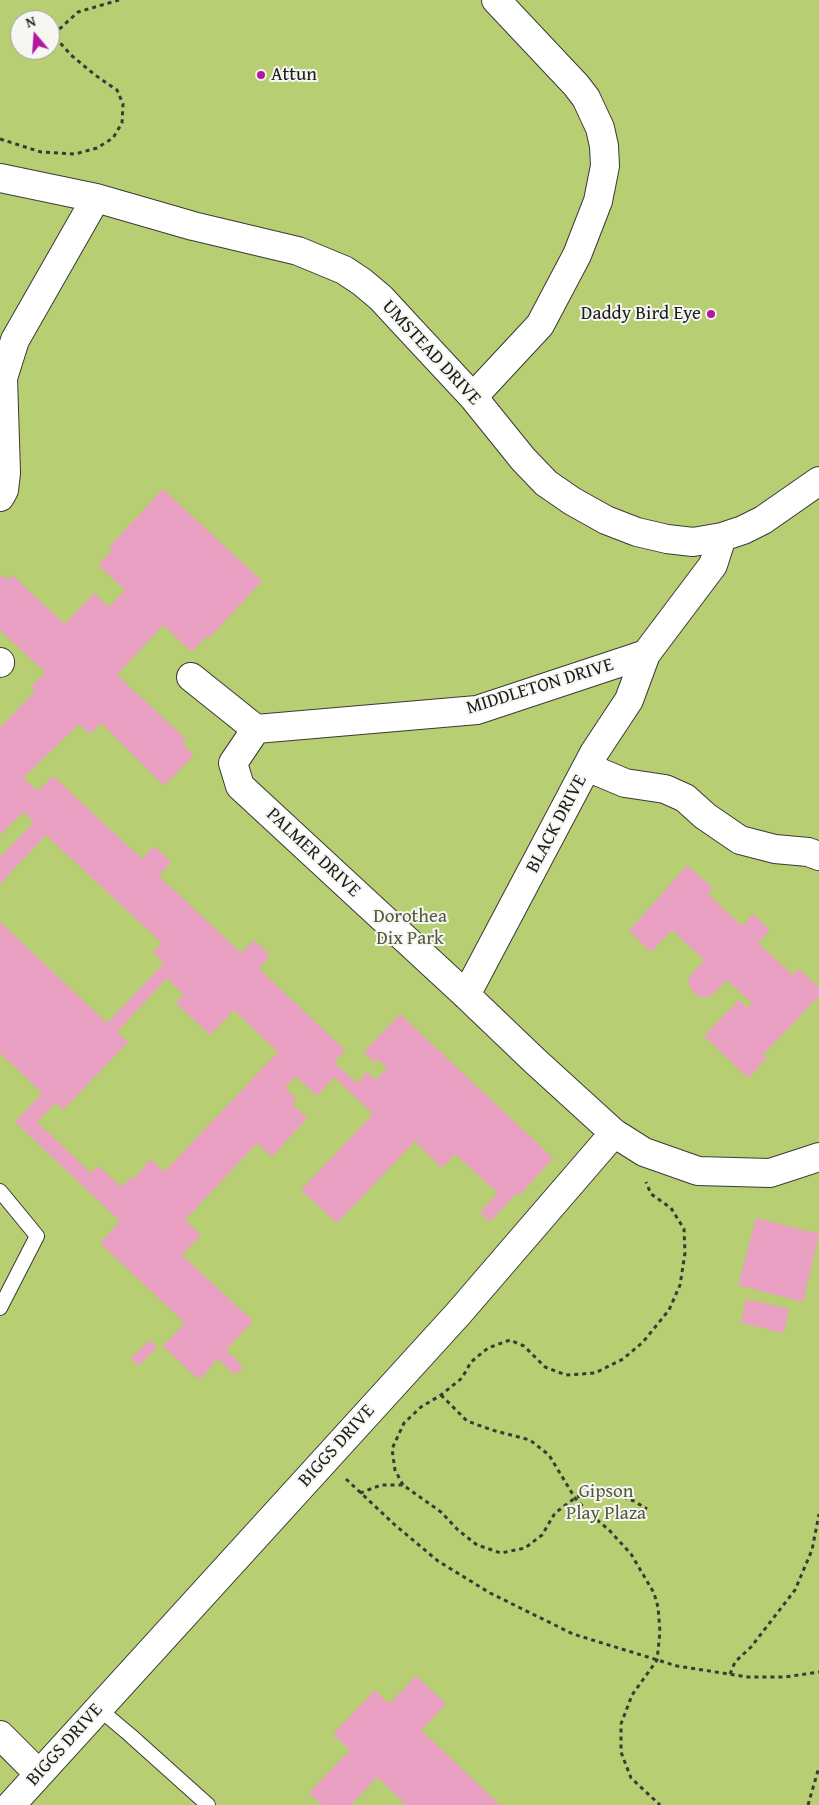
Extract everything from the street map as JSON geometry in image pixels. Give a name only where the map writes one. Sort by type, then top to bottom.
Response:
[{"type":"street","points":[[473,397],[540,326],[577,255],[598,201],[604,166],[604,146],[600,128],[586,98],[496,0]]},
{"type":"street","name":"UMSTEAD DRIVE","points":[[0,178],[96,198],[193,226],[298,251],[344,270],[381,298],[473,397],[523,459],[546,483],[572,501],[606,520],[629,529],[667,540],[694,542],[722,537],[743,530],[763,520],[819,481]]},
{"type":"street","points":[[0,497],[4,490],[6,473],[3,378],[15,340],[96,198]]},
{"type":"street","points":[[646,654],[713,565],[722,537]]},
{"type":"street","name":"MIDDLETON DRIVE","points":[[256,729],[477,710],[646,654]]},
{"type":"street","name":"BLACK DRIVE","points":[[466,995],[587,767],[629,700],[646,654]]},
{"type":"street","points":[[191,677],[256,729]]},
{"type":"street","name":"PALMER DRIVE","points":[[256,729],[233,763],[240,786],[614,1133]]},
{"type":"street","points":[[587,767],[625,783],[665,790],[685,798],[705,816],[740,840],[775,849],[808,852],[819,856]]},
{"type":"street","points":[[614,1133],[644,1152],[698,1171],[770,1173],[819,1157]]},
{"type":"street","name":"BIGGS DRIVE","points":[[11,1805],[458,1314],[614,1133]]},
{"type":"street","points":[[0,1735],[39,1774]]},
{"type":"lane","points":[[0,1191],[37,1236],[24,1265],[0,1308]]},
{"type":"lane","points":[[98,1708],[208,1805]]},
{"type":"path","points":[[0,139],[41,152],[76,154],[97,148],[113,138],[122,123],[123,104],[117,90],[71,55],[53,35],[78,12],[119,0]]},
{"type":"path","points":[[644,1152],[646,1183],[651,1194],[671,1208],[684,1229],[685,1253],[680,1285],[669,1310],[648,1336],[622,1359],[595,1373],[566,1375],[545,1367],[524,1346],[510,1340],[488,1348],[471,1362],[462,1378],[404,1423],[392,1449],[395,1470],[403,1485],[441,1512],[458,1530],[477,1544],[501,1553],[525,1548],[542,1535],[555,1513],[575,1498],[590,1492],[616,1494],[634,1501],[647,1509]]},
{"type":"path","points":[[441,1396],[467,1421],[530,1440],[550,1455],[575,1498],[631,1554],[654,1594],[658,1607],[660,1632],[657,1660],[632,1695],[621,1724],[621,1752],[631,1778],[660,1805]]},
{"type":"path","points":[[325,1459],[394,1525],[438,1561],[490,1593],[573,1634],[677,1666],[748,1677],[785,1677],[819,1672]]},
{"type":"path","points":[[360,1492],[381,1485],[403,1485]]},
{"type":"path","points":[[730,1674],[734,1662],[751,1647],[795,1590],[812,1550],[819,1514]]},
{"type":"path","points":[[808,1805],[819,1766]]},
{"type":"green space","name":"Dorothea Dix Park","points":[[0,0],[819,0],[819,1805],[0,1805]]},
{"type":"building","points":[[163,489],[262,581],[208,639],[206,636],[192,652],[163,625],[117,675],[186,739],[182,743],[194,755],[164,786],[101,723],[90,734],[79,724],[23,778],[38,791],[53,776],[142,859],[154,846],[171,862],[159,876],[241,953],[254,940],[270,955],[259,969],[345,1050],[334,1062],[357,1083],[367,1072],[376,1080],[387,1068],[377,1059],[374,1062],[364,1052],[400,1014],[553,1158],[520,1195],[517,1193],[490,1222],[480,1212],[498,1193],[455,1154],[442,1168],[416,1143],[419,1139],[417,1139],[337,1223],[301,1190],[373,1114],[334,1077],[317,1096],[296,1076],[285,1088],[297,1099],[292,1104],[307,1118],[272,1157],[257,1143],[185,1220],[201,1235],[182,1255],[253,1321],[226,1350],[243,1366],[235,1375],[218,1359],[199,1380],[163,1346],[185,1323],[100,1243],[120,1221],[15,1122],[42,1093],[0,1053],[0,922],[107,1023],[164,963],[153,952],[162,943],[46,835],[0,884],[0,857],[34,822],[23,812],[0,835],[0,728],[35,691],[31,687],[45,672],[0,630],[0,574],[7,580],[12,575],[65,624],[94,593],[109,607],[125,590],[98,565],[112,550],[109,547]],"holes":[[[167,978],[184,995],[176,1003],[210,1035],[234,1010],[278,1052],[164,1172],[151,1159],[132,1180],[130,1178],[122,1187],[98,1166],[91,1173],[37,1122],[55,1103],[63,1110],[128,1042],[117,1032]]]},
{"type":"building","points":[[687,865],[713,888],[708,894],[742,926],[753,914],[770,930],[758,943],[793,975],[799,969],[819,988],[819,996],[763,1055],[767,1058],[748,1078],[704,1036],[739,1000],[747,1008],[752,1003],[727,980],[710,997],[700,997],[694,993],[689,985],[689,977],[704,960],[672,930],[651,952],[629,931]]},
{"type":"building","points":[[756,1218],[819,1234],[803,1302],[738,1285]]},
{"type":"building","points":[[746,1299],[789,1309],[784,1333],[741,1323]]},
{"type":"building","points":[[150,1340],[157,1348],[138,1366],[131,1358]]},
{"type":"building","points":[[416,1676],[446,1704],[421,1730],[500,1805],[406,1805],[377,1777],[351,1805],[322,1805],[309,1793],[350,1750],[333,1734],[375,1690],[389,1704]]},
{"type":"place","name":"Attun","points":[[261,75]]},
{"type":"place","name":"Daddy Bird Eye","points":[[711,314]]},
{"type":"park label","name":"Gipson Play Plaza","points":[[606,1503]]}]
